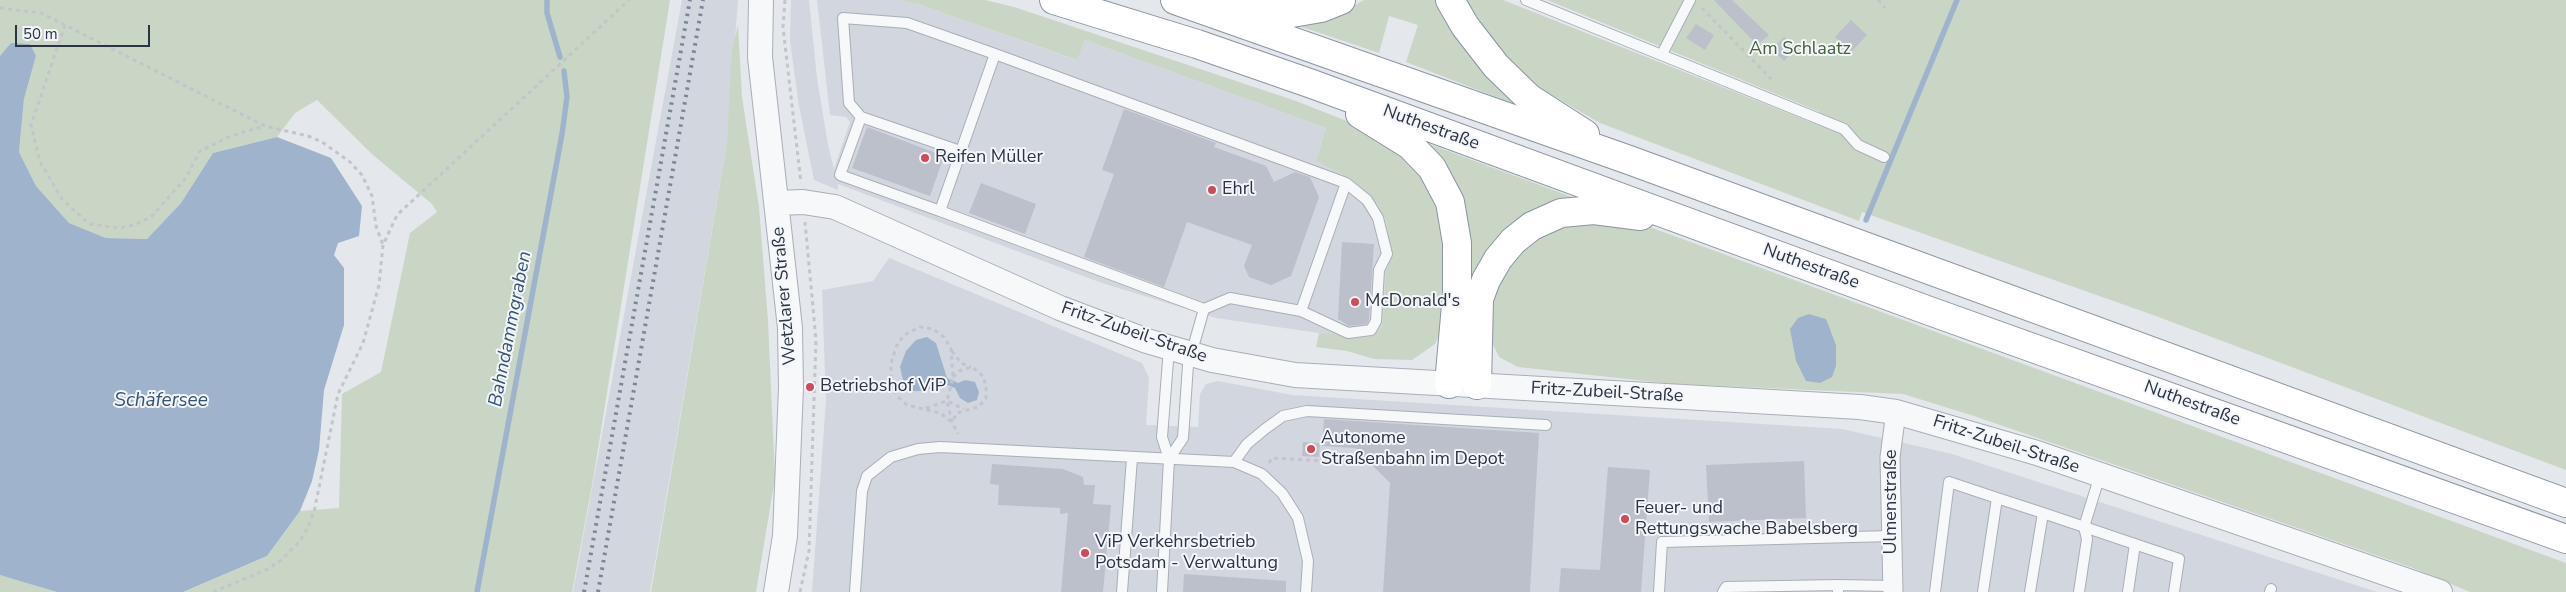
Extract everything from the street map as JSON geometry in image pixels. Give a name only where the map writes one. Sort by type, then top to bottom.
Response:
[{"type":"highway","name":"Nuthestraße","points":[[1054,0],[1197,44],[1312,84],[2566,539]]},
{"type":"highway","points":[[1180,2],[1292,13],[1321,8],[1341,0]]},
{"type":"highway","points":[[1450,0],[1465,26],[1496,66],[1529,98],[1629,160]]},
{"type":"highway","name":"Nuthestraße","points":[[1180,2],[1629,160],[2566,503]]},
{"type":"highway","points":[[1312,84],[1410,145],[1432,168],[1450,202],[1457,251],[1457,294],[1449,384]]},
{"type":"highway","points":[[1477,385],[1479,298],[1498,258],[1513,241],[1532,226],[1561,213],[1594,210],[1684,220]]},
{"type":"street","name":"Wetzlarer Straße","points":[[761,0],[760,57],[790,328],[791,387],[785,536],[776,592]]},
{"type":"street","name":"Fritz-Zubeil-Straße","points":[[777,203],[803,202],[835,207],[1060,308],[1114,329],[1180,351],[1294,375],[1860,407],[1896,412],[2037,453],[2401,585],[2440,592]]},
{"type":"street","name":"Ulmenstraße","points":[[1893,589],[1890,457],[1896,412]]},
{"type":"lane","points":[[1526,0],[1844,129],[1858,145],[1884,156]]},
{"type":"lane","points":[[1662,54],[1690,0]]},
{"type":"lane","points":[[960,152],[861,117],[850,103],[843,18],[907,23],[1346,183],[1367,200],[1378,218],[1387,254],[1379,270],[1376,321],[1371,330],[1348,333],[1301,311],[1230,298],[1204,309],[1180,351],[1162,437],[1169,459],[1162,592]]},
{"type":"lane","points":[[940,211],[994,54]]},
{"type":"lane","points":[[861,117],[840,175],[1204,309]]},
{"type":"lane","points":[[1301,311],[1346,183]]},
{"type":"lane","points":[[1169,459],[1183,438],[1180,351]]},
{"type":"lane","points":[[1234,462],[1247,444],[1264,429],[1283,416],[1307,411],[1546,425]]},
{"type":"lane","points":[[854,592],[862,491],[867,476],[891,457],[910,451],[940,447],[1234,462],[1262,474],[1282,493],[1298,518],[1308,561],[1306,592]]},
{"type":"lane","points":[[1122,592],[1132,458]]},
{"type":"lane","points":[[2079,592],[2087,539],[2084,527],[2100,475]]},
{"type":"lane","points":[[1935,592],[1949,482],[2180,559],[2174,592]]},
{"type":"lane","points":[[1983,592],[1996,498]]},
{"type":"lane","points":[[2030,592],[2043,513]]},
{"type":"lane","points":[[1659,592],[1662,542],[1891,536]]},
{"type":"lane","points":[[2128,592],[2135,544]]},
{"type":"lane","points":[[1724,592],[1726,587],[1893,589]]},
{"type":"path","points":[[213,592],[255,575],[280,561],[295,546],[308,527],[314,512],[338,394],[364,343],[379,286],[383,246],[392,224],[404,207],[629,0]]},
{"type":"path","points":[[1878,0],[1886,8]]},
{"type":"path","points":[[1700,7],[1771,79]]},
{"type":"path","points":[[0,8],[41,13],[265,126],[308,136],[337,152],[356,168],[372,196],[376,226],[383,246]]},
{"type":"path","points":[[65,25],[31,125],[40,162],[62,199],[89,224],[120,228],[134,225],[151,217],[185,179],[200,151],[231,136],[265,126]]},
{"type":"path","points":[[920,327],[933,329],[944,337],[950,349],[961,363],[972,367],[983,376],[986,398],[978,407],[964,409],[957,413],[952,422],[940,413],[907,405],[897,396],[891,381],[891,364],[896,347],[904,334],[920,327]]},
{"type":"path","points":[[950,349],[953,377],[947,401],[952,422],[967,449]]},
{"type":"path","points":[[953,377],[959,370],[972,367]]},
{"type":"path","points":[[925,408],[947,401],[964,409]]},
{"type":"path","points":[[1262,474],[1272,458],[1371,464]]},
{"type":"shaded area","points":[[682,0],[738,0],[727,142],[650,592],[573,592]]},
{"type":"shaded area","points":[[791,0],[809,0],[817,78],[834,169],[850,122],[846,117],[830,115],[817,0],[898,0],[918,4],[1076,60],[1085,40],[1326,128],[1316,161],[1354,181],[1378,205],[1386,221],[1392,256],[1386,272],[1382,327],[1374,335],[1346,337],[1216,318],[1102,283],[838,184],[838,190],[814,180],[799,106],[790,41]]},
{"type":"shaded area","points":[[889,258],[1142,363],[1149,378],[1146,425],[1198,427],[1200,394],[1206,384],[1218,381],[1292,395],[1842,429],[1952,454],[2377,592],[812,592],[826,401],[822,290],[873,281]]},
{"type":"green space","points":[[0,0],[670,0],[593,480],[572,592],[183,592],[267,556],[300,511],[339,508],[342,394],[381,372],[410,233],[437,212],[432,204],[373,155],[317,100],[295,113],[277,137],[213,153],[181,203],[147,239],[106,238],[69,223],[36,186],[19,152],[24,99],[36,56],[0,58]]},
{"type":"green space","points":[[898,0],[985,0],[1014,7],[1296,101],[1372,131],[1417,166],[1437,202],[1444,224],[1445,308],[1441,331],[1435,344],[1412,360],[1374,359],[1347,351],[1316,347],[1319,333],[1366,337],[1374,335],[1382,327],[1386,272],[1392,256],[1386,221],[1378,205],[1354,181],[1316,161],[1326,128],[1085,40],[1077,60],[918,4]]},
{"type":"green space","points":[[1364,0],[1436,0],[1456,36],[1519,106],[1406,62],[1418,25],[1389,16],[1379,53],[1290,23],[1343,12]]},
{"type":"green space","name":"Am Schlaatz","points":[[1465,0],[1503,0],[1818,125],[1820,112],[1547,0],[2566,0],[2566,470],[2153,315],[1862,212],[1859,221],[1600,123],[1541,89],[1499,49]]},
{"type":"green space","points":[[738,25],[742,97],[759,207],[768,321],[775,478],[756,592],[651,592],[727,142],[732,50]]},
{"type":"green space","points":[[1421,141],[1580,200],[1472,286]]},
{"type":"green space","points":[[1575,221],[1647,226],[2566,563],[2566,592],[2470,592],[2413,568],[1974,416],[1903,394],[1673,384],[1518,367],[1499,357],[1490,338],[1489,311],[1494,282],[1534,236]]},
{"type":"green space","points":[[0,575],[13,578],[57,592],[0,592]]},
{"type":"water","name":"Schäfersee","points":[[11,43],[30,44],[36,56],[24,99],[19,152],[36,186],[69,223],[106,238],[147,239],[181,203],[213,153],[277,137],[331,158],[362,206],[359,236],[338,243],[334,255],[344,268],[344,325],[324,390],[319,450],[312,481],[300,511],[267,556],[183,592],[57,592],[0,575],[0,56]]},
{"type":"water","points":[[1809,314],[1826,319],[1836,345],[1836,366],[1832,377],[1820,383],[1806,381],[1796,361],[1790,329],[1798,318]]},
{"type":"water","points":[[927,337],[936,343],[947,378],[958,383],[965,380],[975,382],[979,392],[977,400],[968,403],[960,398],[955,388],[942,383],[925,391],[913,391],[904,384],[900,367],[906,351],[916,340]]},
{"type":"building","points":[[1714,0],[1732,0],[1769,35],[1757,45]]},
{"type":"building","points":[[1851,20],[1867,35],[1851,52],[1835,37]]},
{"type":"building","points":[[1696,24],[1714,35],[1705,50],[1686,38]]},
{"type":"building","points":[[1784,37],[1796,48],[1784,61],[1772,49]]},
{"type":"building","name":"Ehrl","points":[[1124,109],[1216,143],[1214,147],[1266,166],[1274,182],[1295,172],[1310,177],[1319,197],[1291,276],[1271,285],[1249,277],[1244,266],[1252,245],[1187,222],[1164,287],[1084,257],[1114,174],[1102,170]]},
{"type":"building","points":[[867,127],[944,156],[930,196],[852,168]]},
{"type":"building","points":[[981,183],[1036,204],[1025,234],[969,213]]},
{"type":"building","name":"McDonald's","points":[[1342,242],[1374,244],[1369,319],[1367,324],[1349,326],[1338,319]]},
{"type":"building","points":[[1324,419],[1539,433],[1530,592],[1383,592],[1390,483],[1355,448],[1322,446]]},
{"type":"building","name":"Autonome Straßenbahn im Depot","points":[[1303,442],[1320,443],[1319,457],[1302,456]]},
{"type":"building","points":[[1804,461],[1806,518],[1709,522],[1706,465]]},
{"type":"building","name":"ViP Verkehrsbetrieb Potsdam - Verwaltung","points":[[992,464],[1063,469],[1083,477],[1084,485],[1095,485],[1093,504],[1111,505],[1103,592],[1061,592],[1068,513],[1060,514],[1060,508],[998,505],[999,485],[990,484]]},
{"type":"building","name":"Feuer- und Rettungswache Babelsberg","points":[[1608,467],[1650,470],[1641,592],[1559,592],[1561,568],[1600,570]]},
{"type":"building","points":[[1184,574],[1286,581],[1286,592],[1183,592]]},
{"type":"waterway","name":"Bahndammgraben","points":[[547,0],[547,13],[560,57]]},
{"type":"waterway","points":[[1866,220],[1957,0]]},
{"type":"waterway","name":"Bahndammgraben","points":[[477,592],[562,134],[567,97],[564,71]]},
{"type":"railway","points":[[584,592],[690,0]]},
{"type":"railway","points":[[598,592],[703,0]]},
{"type":"place","name":"Reifen Müller","points":[[925,158]]},
{"type":"place","name":"Ehrl","points":[[1212,190]]},
{"type":"place","name":"McDonald's","points":[[1355,302]]},
{"type":"place","name":"Betriebshof ViP","points":[[810,387]]},
{"type":"place","name":"Autonome Straßenbahn im Depot","points":[[1311,449]]},
{"type":"place","name":"Feuer- und Rettungswache Babelsberg","points":[[1625,519]]},
{"type":"place","name":"ViP Verkehrsbetrieb Potsdam - Verwaltung","points":[[1085,553]]}]
